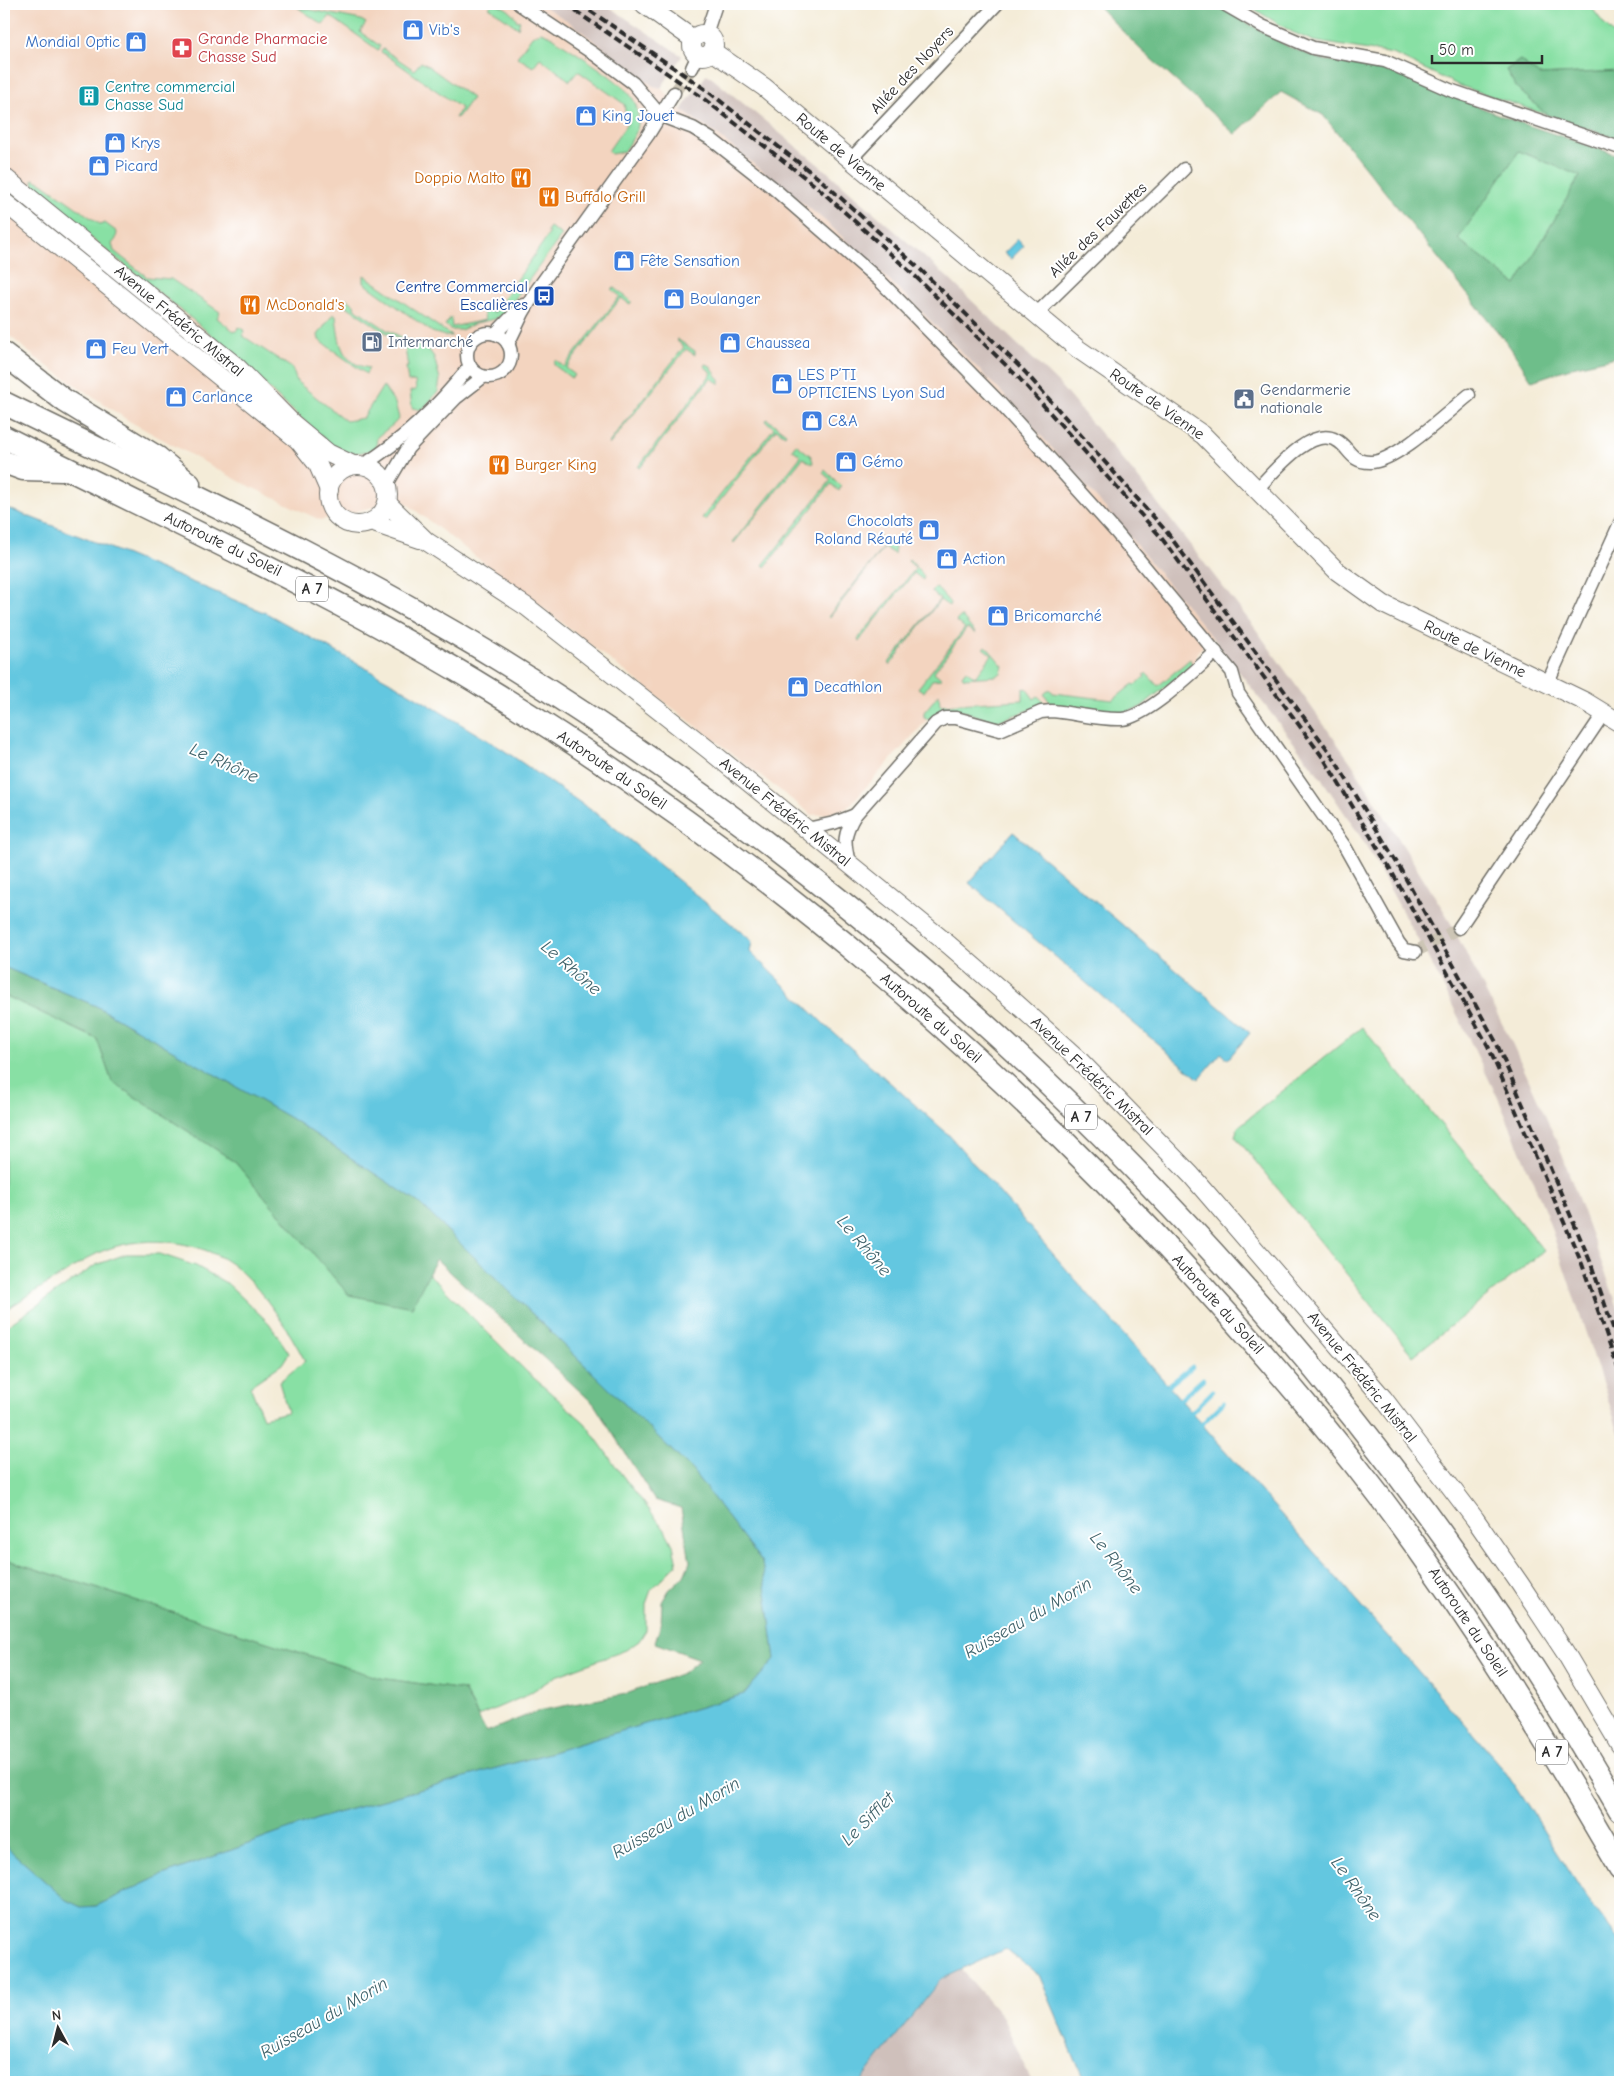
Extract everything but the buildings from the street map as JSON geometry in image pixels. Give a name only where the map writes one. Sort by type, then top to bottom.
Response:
[{"type":"highway","points":[[4,354],[65,401],[158,458],[221,509]]},
{"type":"highway","name":"Autoroute du Soleil","points":[[4,403],[315,556],[432,621],[574,708],[677,778],[786,859],[880,934],[976,1017],[1119,1153],[1171,1208],[1282,1332],[1361,1426],[1446,1538],[1503,1621],[1551,1694],[1620,1810]]},
{"type":"highway","name":"Autoroute du Soleil","points":[[4,437],[290,577],[442,662],[519,708],[624,778],[761,877],[870,964],[954,1037],[1035,1112],[1152,1230],[1269,1360],[1327,1430],[1385,1505],[1485,1647],[1532,1718],[1620,1868]]},
{"type":"highway","points":[[4,462],[23,468],[71,470]]},
{"type":"main road","name":"Route de Vienne","points":[[644,4],[700,50],[764,87],[1078,349],[1203,434],[1338,571],[1383,604],[1584,701],[1620,723]]},
{"type":"main road","name":"Avenue Frédéric Mistral","points":[[4,177],[237,367],[293,424],[314,442],[328,453],[358,465]]},
{"type":"main road","name":"Avenue Frédéric Mistral","points":[[4,202],[298,440],[318,465],[329,490]]},
{"type":"main road","points":[[358,465],[374,469],[384,478],[387,484],[388,504],[382,514],[371,522],[356,525],[342,520],[332,509],[329,502],[329,490],[334,476],[346,467],[358,465]]},
{"type":"main road","name":"Avenue Frédéric Mistral","points":[[388,504],[426,540],[527,607],[807,829],[1016,1003],[1078,1059],[1191,1174],[1383,1398],[1475,1519],[1565,1652],[1620,1746]]},
{"type":"main road","name":"Avenue Frédéric Mistral","points":[[371,522],[426,540]]},
{"type":"street","points":[[519,4],[594,54],[633,83],[661,116],[693,128],[711,139],[772,187],[880,281],[1005,409],[1116,532],[1232,672],[1238,693],[1345,847],[1398,942],[1404,950],[1415,952]]},
{"type":"street","points":[[700,50],[716,4]]},
{"type":"street","name":"Allée des Noyers","points":[[850,160],[997,4]]},
{"type":"street","points":[[1224,4],[1262,26],[1313,48],[1385,61],[1450,90],[1620,148]]},
{"type":"street","points":[[508,344],[536,291],[661,116],[674,93]]},
{"type":"street","name":"Allée des Fauvettes","points":[[1035,315],[1184,169]]},
{"type":"street","points":[[495,334],[536,291]]},
{"type":"street","points":[[387,484],[408,448],[456,398],[483,377],[495,377],[508,366],[511,355],[508,344],[495,334],[481,335],[470,343],[467,355],[470,366],[483,377]]},
{"type":"street","points":[[358,465],[386,451],[440,401],[470,366]]},
{"type":"street","points":[[1257,488],[1304,443],[1320,438],[1336,440],[1353,458],[1370,463],[1394,456],[1469,395]]},
{"type":"street","points":[[408,430],[422,433]]},
{"type":"street","points":[[1547,684],[1620,523]]},
{"type":"street","points":[[849,863],[845,838],[855,816],[932,727],[944,718],[956,718],[1000,730],[1041,712],[1052,710],[1124,719],[1151,707],[1216,652]]},
{"type":"street","points":[[1459,928],[1604,713]]},
{"type":"street","points":[[807,829],[855,816]]},
{"type":"shaded area","points":[[4,4],[540,4],[568,21],[653,86],[661,88],[681,110],[716,134],[824,220],[905,295],[1011,402],[1108,511],[1213,638],[1199,650],[1194,663],[1141,707],[1119,714],[1043,705],[1004,721],[987,720],[963,711],[944,712],[928,719],[847,808],[830,814],[812,815],[402,500],[320,520],[241,482],[129,421],[37,359],[4,331]]},
{"type":"shaded area","points":[[540,4],[605,4],[682,56],[661,88],[653,86],[568,21]]},
{"type":"shaded area","points":[[707,74],[830,174],[946,276],[1057,382],[1134,473],[1255,628],[1352,764],[1447,916],[1512,1043],[1559,1146],[1620,1313],[1620,1436],[1546,1213],[1499,1100],[1440,980],[1364,842],[1321,778],[1213,638],[1108,511],[1011,402],[905,295],[824,220],[716,134],[681,110]]},
{"type":"shaded area","points":[[962,1970],[1002,2016],[1032,2082],[860,2082],[940,1980]]},
{"type":"green space","points":[[492,4],[504,7],[517,21],[520,20],[518,28],[489,7]]},
{"type":"green space","points":[[1096,4],[1215,4],[1289,47],[1322,60],[1375,66],[1395,71],[1421,84],[1515,121],[1620,156],[1620,356],[1576,366],[1532,381],[1510,347],[1323,115],[1281,92],[1235,134],[1139,48]],"holes":[[[1519,151],[1580,176],[1516,285],[1458,239]]]},
{"type":"green space","points":[[1246,4],[1589,4],[1604,24],[1620,40],[1620,71],[1539,75],[1520,60],[1506,70],[1517,88],[1547,115],[1458,85],[1393,54],[1313,41],[1292,32]]},
{"type":"green space","points":[[297,7],[361,20],[366,23],[360,32],[380,46],[378,50],[330,16],[323,25]]},
{"type":"green space","points":[[541,32],[551,36],[606,73],[631,96],[637,110],[638,125],[634,136],[623,152],[611,154],[608,151],[627,124],[624,104],[578,71],[570,81],[540,58],[533,67],[517,57],[532,36]]},
{"type":"green space","points":[[383,49],[414,70],[421,62],[472,98],[458,117],[455,118],[461,108],[381,52]]},
{"type":"green space","points":[[1520,60],[1539,75],[1620,71],[1620,140],[1547,115],[1517,88],[1506,70]]},
{"type":"green space","points":[[1519,151],[1580,176],[1516,285],[1458,239]]},
{"type":"green space","points":[[33,179],[42,183],[101,225],[105,223],[117,232],[116,239],[112,244],[114,251],[147,277],[171,279],[220,312],[217,318],[235,332],[239,327],[244,330],[243,336],[292,368],[297,382],[346,421],[363,418],[383,386],[395,403],[399,418],[377,437],[376,448],[355,453],[335,448],[275,395],[239,357],[34,192]]},
{"type":"green space","points":[[550,227],[562,235],[504,314],[495,319],[476,323],[461,330],[452,330],[445,325],[451,317],[452,327],[485,320],[483,310],[485,307],[494,313],[549,234],[547,231]]},
{"type":"green space","points":[[364,275],[452,336],[432,332],[364,283]]},
{"type":"green space","points":[[615,288],[631,303],[621,298],[566,368],[575,375],[571,378],[554,365],[554,362],[556,360],[564,367],[620,296],[611,289]]},
{"type":"green space","points":[[343,299],[347,299],[355,305],[356,309],[387,330],[429,350],[434,357],[440,379],[438,392],[422,410],[412,408],[410,391],[416,390],[415,381],[408,382],[404,342],[383,331],[345,305],[342,302]]},
{"type":"green space","points":[[333,314],[336,316],[338,334],[343,350],[352,361],[369,368],[366,374],[319,340],[318,335]]},
{"type":"green space","points":[[677,339],[695,351],[695,355],[686,349],[609,445],[684,347]]},
{"type":"green space","points":[[705,364],[709,365],[720,380],[720,384],[711,378],[640,468],[638,467],[712,373],[704,366]]},
{"type":"green space","points":[[767,419],[786,433],[785,435],[776,429],[705,520],[702,518],[774,428],[766,421]]},
{"type":"green space","points":[[796,444],[811,456],[812,464],[803,458],[734,543],[801,456],[792,449]]},
{"type":"green space","points":[[825,470],[841,486],[839,491],[831,484],[765,567],[763,565],[831,480],[823,473]]},
{"type":"green space","points":[[879,536],[895,547],[894,554],[884,547],[829,618],[884,546],[875,539]]},
{"type":"green space","points":[[909,559],[924,576],[923,580],[914,573],[859,641],[858,639],[916,568],[908,561]]},
{"type":"green space","points":[[936,587],[950,603],[949,606],[940,600],[890,665],[888,664],[940,599],[931,591]]},
{"type":"green space","points":[[960,617],[976,634],[967,628],[934,672],[942,679],[932,680],[924,692],[918,688],[965,628],[956,621]]},
{"type":"green space","points":[[986,646],[1003,666],[1001,673],[996,676],[964,678],[962,675],[966,670],[975,677],[992,655],[983,648]]},
{"type":"green space","points":[[1190,659],[1192,665],[1141,707],[1119,714],[1053,706],[1044,694],[1050,689],[1053,693],[1113,700],[1145,677],[1146,673],[1158,686]]},
{"type":"green space","points":[[1026,688],[1034,699],[1038,696],[1047,705],[995,722],[955,710],[944,712],[928,719],[924,717],[924,712],[939,694],[940,705],[1023,700],[1023,689]]},
{"type":"green space","points":[[4,967],[96,1006],[292,1119],[419,1203],[692,1470],[762,1562],[775,1659],[744,1694],[539,1756],[320,1818],[160,1876],[96,1906],[81,1907],[66,1900],[4,1845],[4,1559],[380,1678],[464,1690],[486,1732],[538,1711],[626,1694],[683,1673],[700,1659],[655,1643],[661,1624],[662,1602],[669,1590],[684,1576],[690,1562],[681,1508],[655,1500],[594,1404],[436,1259],[412,1307],[349,1295],[234,1161],[112,1082],[97,1039],[4,995]]},
{"type":"green space","points":[[4,995],[97,1039],[112,1082],[234,1161],[349,1295],[412,1306],[428,1273],[527,1372],[585,1423],[622,1475],[665,1530],[673,1545],[677,1564],[651,1590],[646,1604],[646,1630],[639,1641],[626,1650],[556,1676],[525,1696],[478,1716],[464,1690],[380,1678],[4,1559],[4,1328],[96,1265],[126,1254],[160,1254],[196,1266],[228,1284],[269,1323],[289,1353],[282,1364],[250,1386],[263,1418],[288,1412],[279,1382],[305,1361],[276,1312],[258,1289],[238,1269],[225,1259],[210,1252],[176,1243],[141,1242],[124,1244],[102,1251],[4,1311]]},
{"type":"green space","points":[[1362,1027],[1544,1251],[1413,1356],[1235,1136],[1238,1127]]},
{"type":"water","points":[[1018,239],[1024,246],[1011,259],[1004,253]]},
{"type":"water","points":[[4,507],[110,548],[268,614],[396,685],[502,749],[604,819],[752,941],[750,952],[826,1026],[948,1134],[1503,1768],[1584,1894],[1620,1941],[1620,2082],[1085,2082],[1039,1975],[1005,1949],[940,1980],[860,2082],[4,2082],[4,1845],[66,1900],[81,1907],[96,1906],[160,1876],[320,1818],[539,1756],[744,1694],[775,1659],[762,1562],[692,1470],[419,1203],[292,1119],[96,1006],[4,967]]},
{"type":"water","points":[[1013,832],[1250,1033],[1228,1059],[1221,1053],[1199,1079],[969,883]]},
{"type":"waterway","points":[[1169,1385],[1192,1367]]},
{"type":"waterway","points":[[1181,1399],[1203,1379]]},
{"type":"waterway","points":[[1192,1412],[1213,1391]]},
{"type":"waterway","points":[[1202,1424],[1223,1403]]},
{"type":"tunnel","points":[[674,93],[692,68]]},
{"type":"tunnel","points":[[1415,952],[1459,928]]},
{"type":"railway","points":[[565,4],[699,95],[817,187],[916,277],[1019,378],[1160,536],[1324,759],[1389,867],[1488,1046],[1582,1264],[1620,1374]]},
{"type":"railway","points":[[580,4],[705,89],[822,181],[922,271],[1025,372],[1166,531],[1331,754],[1397,863],[1496,1042],[1590,1261],[1620,1348]]},
{"type":"place","name":"Vib's","points":[[413,30]]},
{"type":"place","name":"Mondial Optic","points":[[136,42]]},
{"type":"place","name":"Grande Pharmacie Chasse Sud","points":[[182,48]]},
{"type":"place","name":"Centre commercial Chasse Sud","points":[[89,96]]},
{"type":"place","name":"King Jouet","points":[[586,116]]},
{"type":"place","name":"Krys","points":[[115,143]]},
{"type":"place","name":"Picard","points":[[99,166]]},
{"type":"place","name":"Doppio Malto","points":[[521,178]]},
{"type":"place","name":"Buffalo Grill","points":[[549,197]]},
{"type":"place","name":"Fête Sensation","points":[[624,261]]},
{"type":"place","name":"Centre Commercial Escalières","points":[[544,296]]},
{"type":"place","name":"Boulanger","points":[[674,299]]},
{"type":"place","name":"McDonald's","points":[[250,305]]},
{"type":"place","name":"Intermarché","points":[[372,342]]},
{"type":"place","name":"Chaussea","points":[[730,343]]},
{"type":"place","name":"Feu Vert","points":[[96,349]]},
{"type":"place","name":"LES P’TI OPTICIENS Lyon Sud","points":[[782,384]]},
{"type":"place","name":"Carlance","points":[[176,397]]},
{"type":"place","name":"Gendarmerie nationale","points":[[1244,399]]},
{"type":"place","name":"C&A","points":[[812,421]]},
{"type":"place","name":"Gémo","points":[[846,462]]},
{"type":"place","name":"Burger King","points":[[499,465]]},
{"type":"place","name":"Chocolats Roland Réauté","points":[[929,530]]},
{"type":"place","name":"Action","points":[[947,559]]},
{"type":"place","name":"Bricomarché","points":[[998,616]]},
{"type":"place","name":"Decathlon","points":[[798,687]]},
{"type":"water label","name":"Le Rhône","points":[[224,763]]},
{"type":"water label","name":"Le Rhône","points":[[571,968]]},
{"type":"water label","name":"Le Rhône","points":[[864,1246]]},
{"type":"water label","name":"Le Rhône","points":[[1116,1563]]},
{"type":"water label","name":"Ruisseau du Morin","points":[[1028,1618]]},
{"type":"water label","name":"Ruisseau du Morin","points":[[676,1818]]},
{"type":"water label","name":"Le Sifflet","points":[[868,1819]]},
{"type":"water label","name":"Le Rhône","points":[[1356,1889]]},
{"type":"water label","name":"Ruisseau du Morin","points":[[324,2018]]}]
